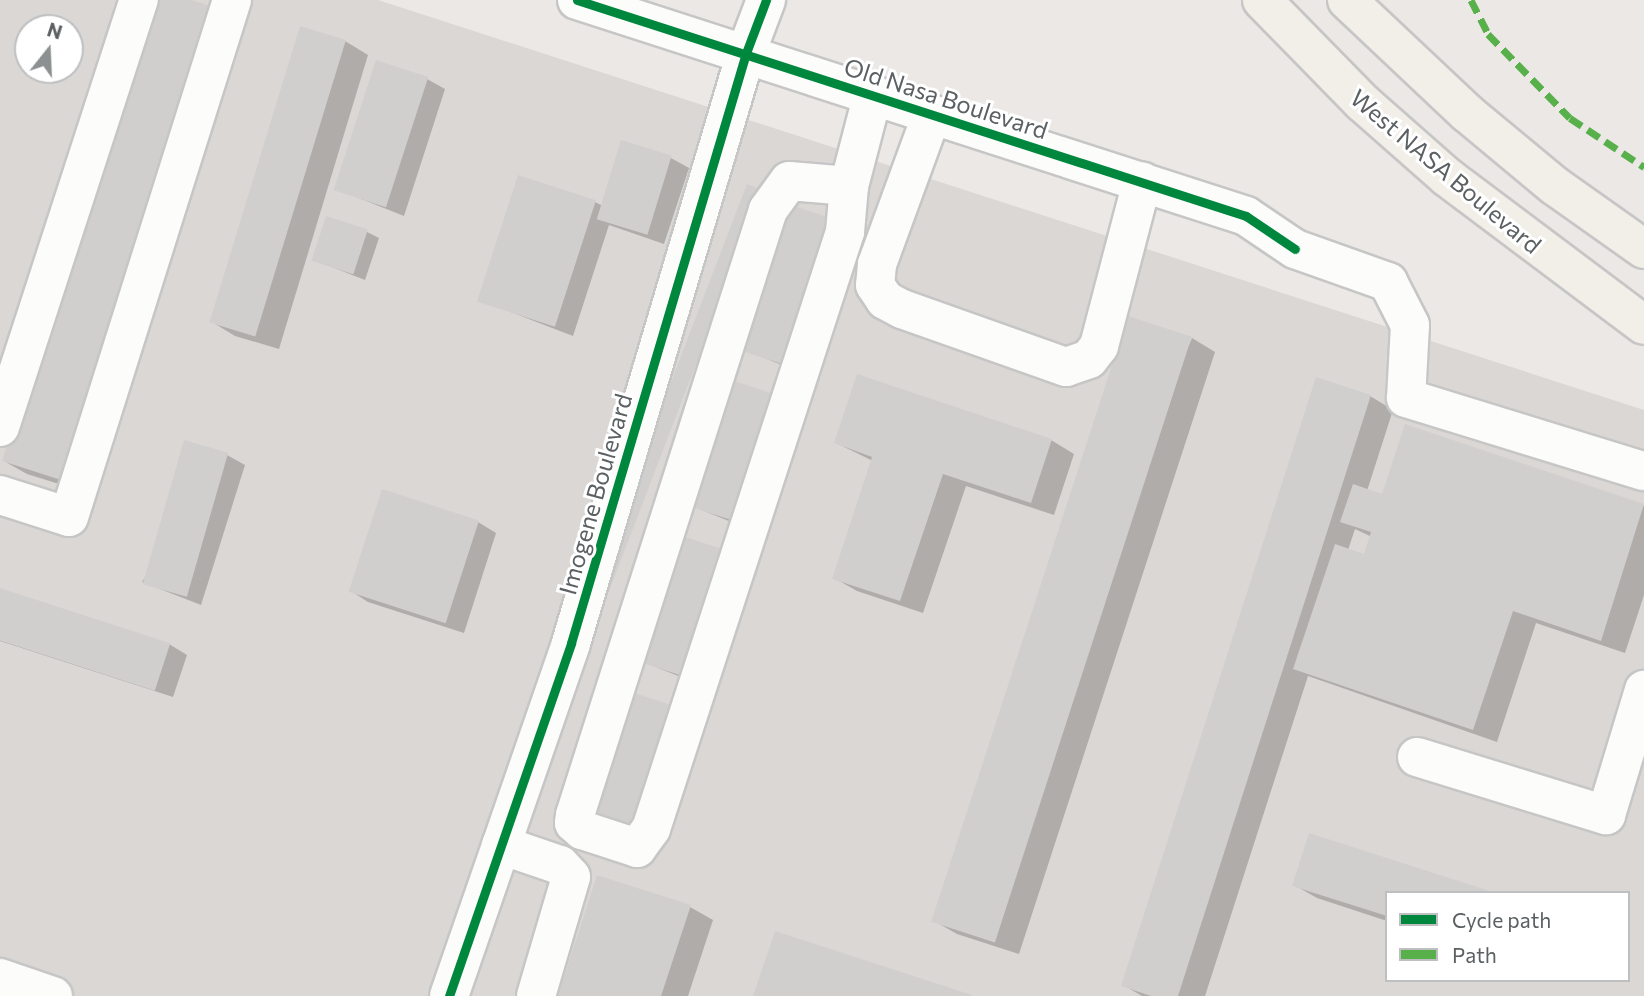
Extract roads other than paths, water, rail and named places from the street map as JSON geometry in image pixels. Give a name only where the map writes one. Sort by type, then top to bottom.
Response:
[{"type":"main road","name":"West NASA Boulevard","points":[[1262,0],[1363,103],[1447,177],[1644,326]]},
{"type":"main road","points":[[1347,0],[1467,113],[1555,186],[1644,249]]},
{"type":"street","points":[[0,427],[139,0]]},
{"type":"street","points":[[0,495],[69,517],[232,0]]},
{"type":"street","name":"Old Nasa Boulevard","points":[[577,0],[1246,216],[1295,249],[1388,282],[1410,325],[1406,398],[1644,471]]},
{"type":"street","name":"Imogene Boulevard","points":[[449,996],[571,643],[746,53],[766,0]]},
{"type":"street","points":[[849,186],[789,181],[768,210],[575,815],[574,823],[582,830],[637,848],[651,829],[845,232],[849,186],[873,94]]},
{"type":"street","points":[[932,114],[877,264],[875,285],[885,300],[902,309],[1066,367],[1089,359],[1099,346],[1142,182]]},
{"type":"street","points":[[1417,757],[1606,815],[1644,690]]},
{"type":"street","points":[[501,845],[560,865],[571,877],[536,996]]},
{"type":"street","points":[[0,978],[53,996]]}]
